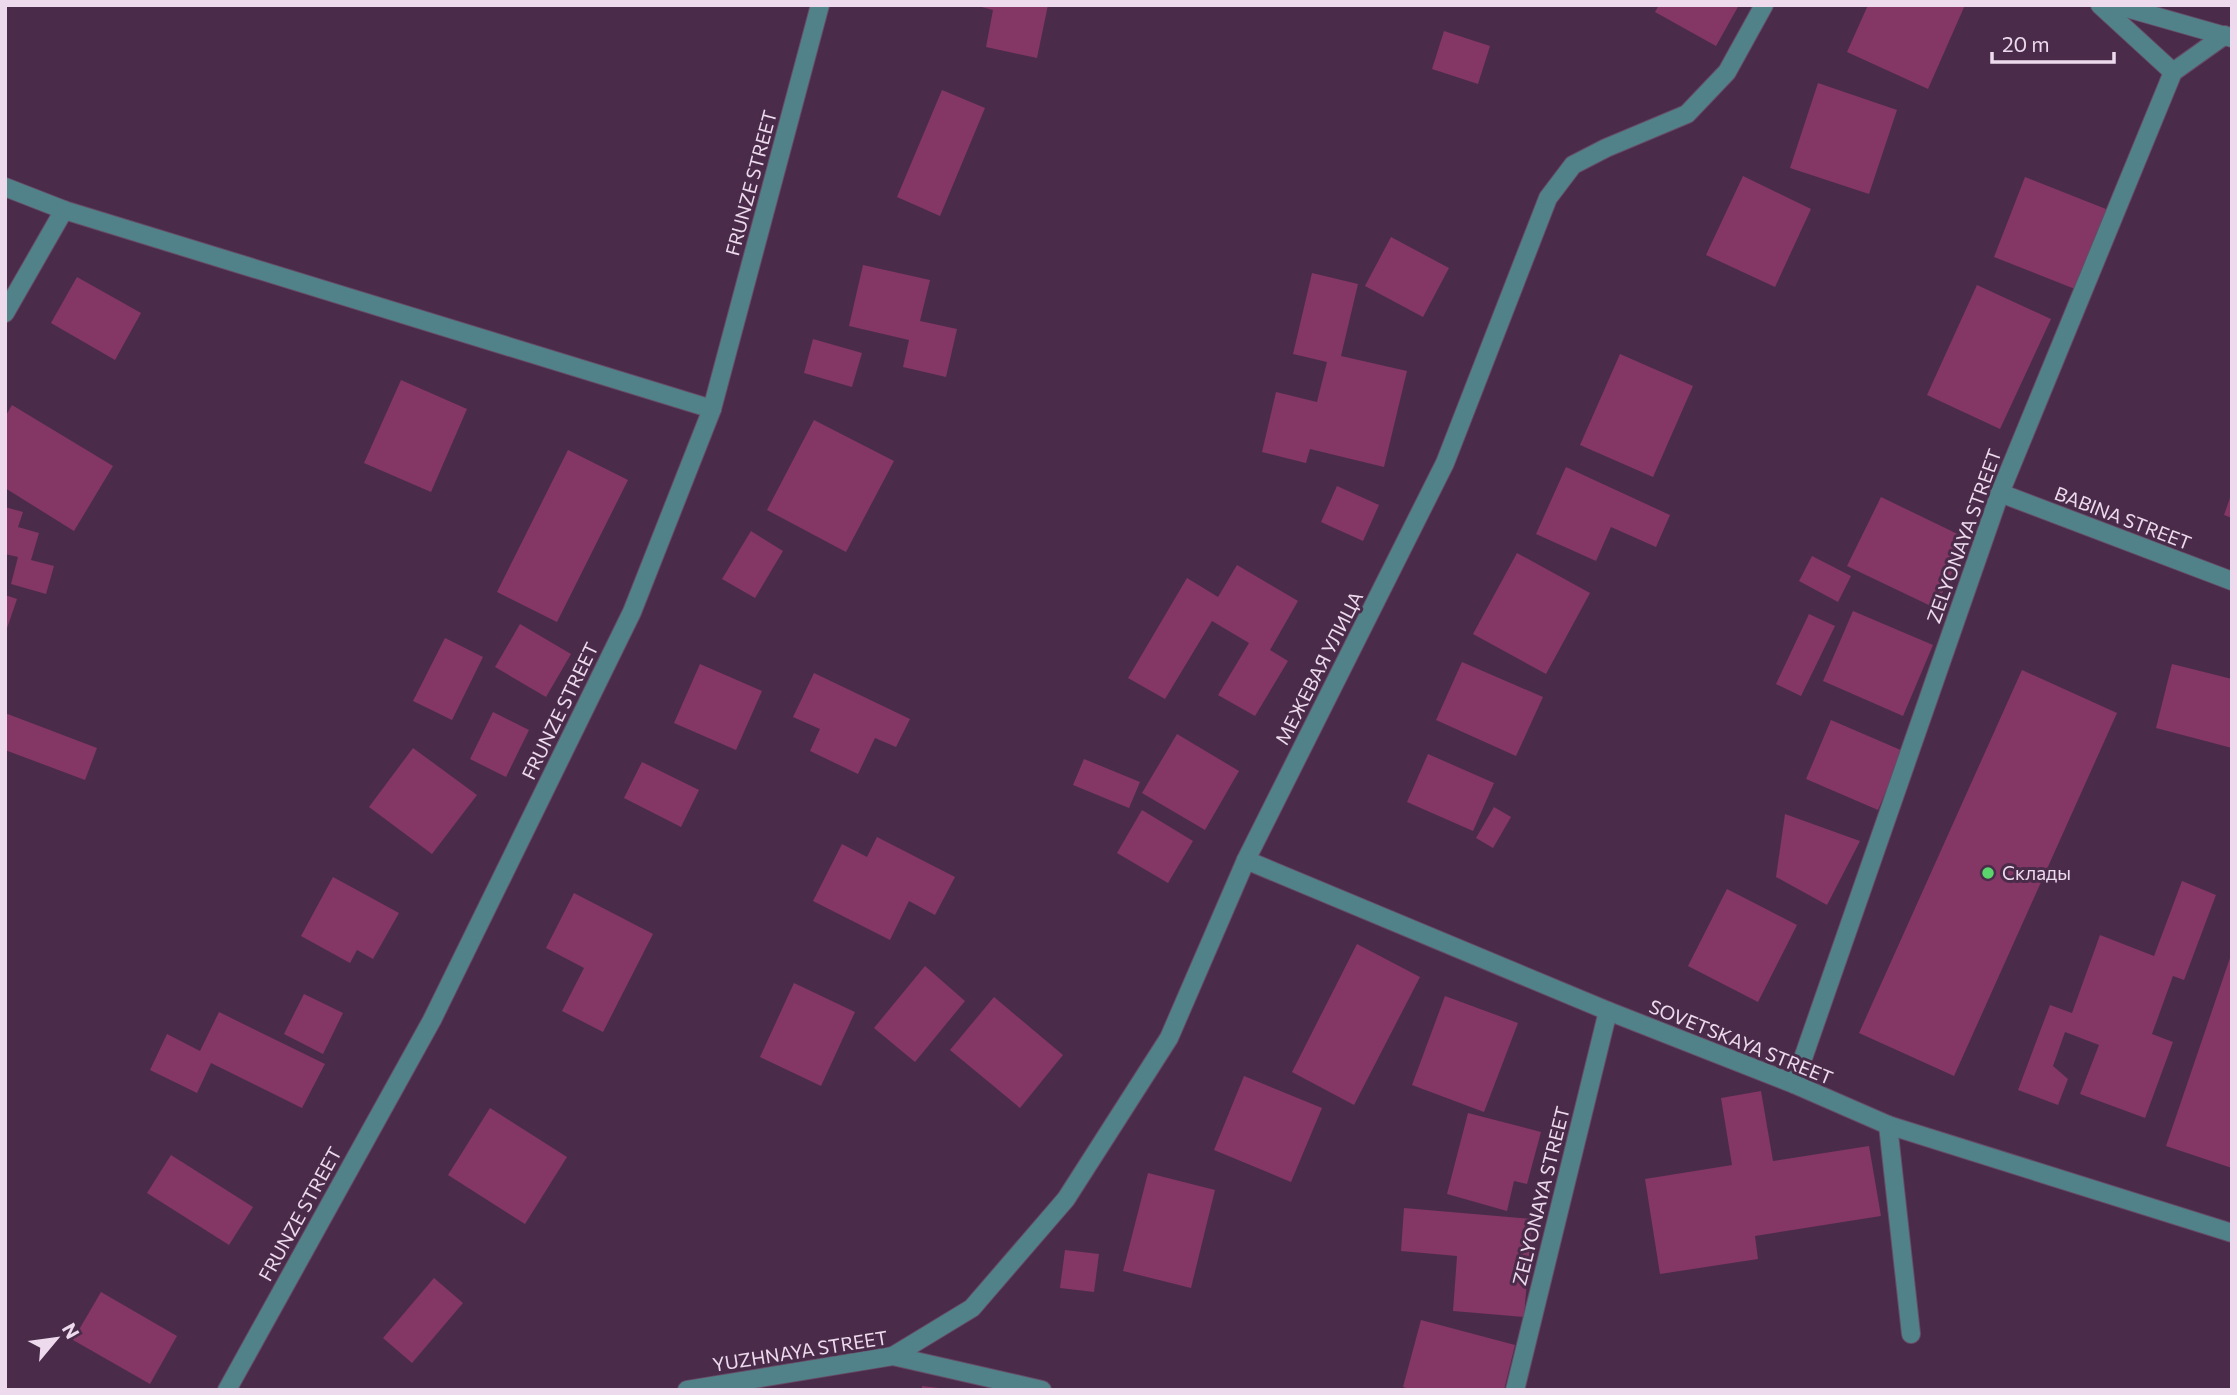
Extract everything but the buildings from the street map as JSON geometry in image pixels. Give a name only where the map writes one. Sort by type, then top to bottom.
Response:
[{"type":"street","name":"FRUNZE STREET","points":[[227,1390],[444,996],[632,612],[712,409],[820,5]]},
{"type":"street","name":"МЕЖЕВАЯ УЛИЦА","points":[[893,1356],[972,1308],[1066,1199],[1169,1038],[1246,860],[1445,463],[1548,198],[1573,165],[1687,114],[1727,72],[1764,5]]},
{"type":"street","points":[[2100,5],[2173,72],[2229,36]]},
{"type":"street","points":[[2116,5],[2229,36]]},
{"type":"street","name":"ZELYONAYA STREET","points":[[1794,1084],[2000,493],[2173,72]]},
{"type":"street","points":[[5,187],[64,210],[712,409]]},
{"type":"street","points":[[5,313],[64,210]]},
{"type":"street","name":"BABINA STREET","points":[[2000,493],[2232,581]]},
{"type":"street","name":"SOVETSKAYA STREET","points":[[1246,860],[1888,1125],[2232,1233]]},
{"type":"street","name":"ZELYONAYA STREET","points":[[1515,1390],[1608,1011]]},
{"type":"street","points":[[1888,1125],[1911,1334]]},
{"type":"street","name":"YUZHNAYA STREET","points":[[687,1390],[893,1356],[1042,1390]]},
{"type":"place","name":"Склады","points":[[1988,873]]}]
